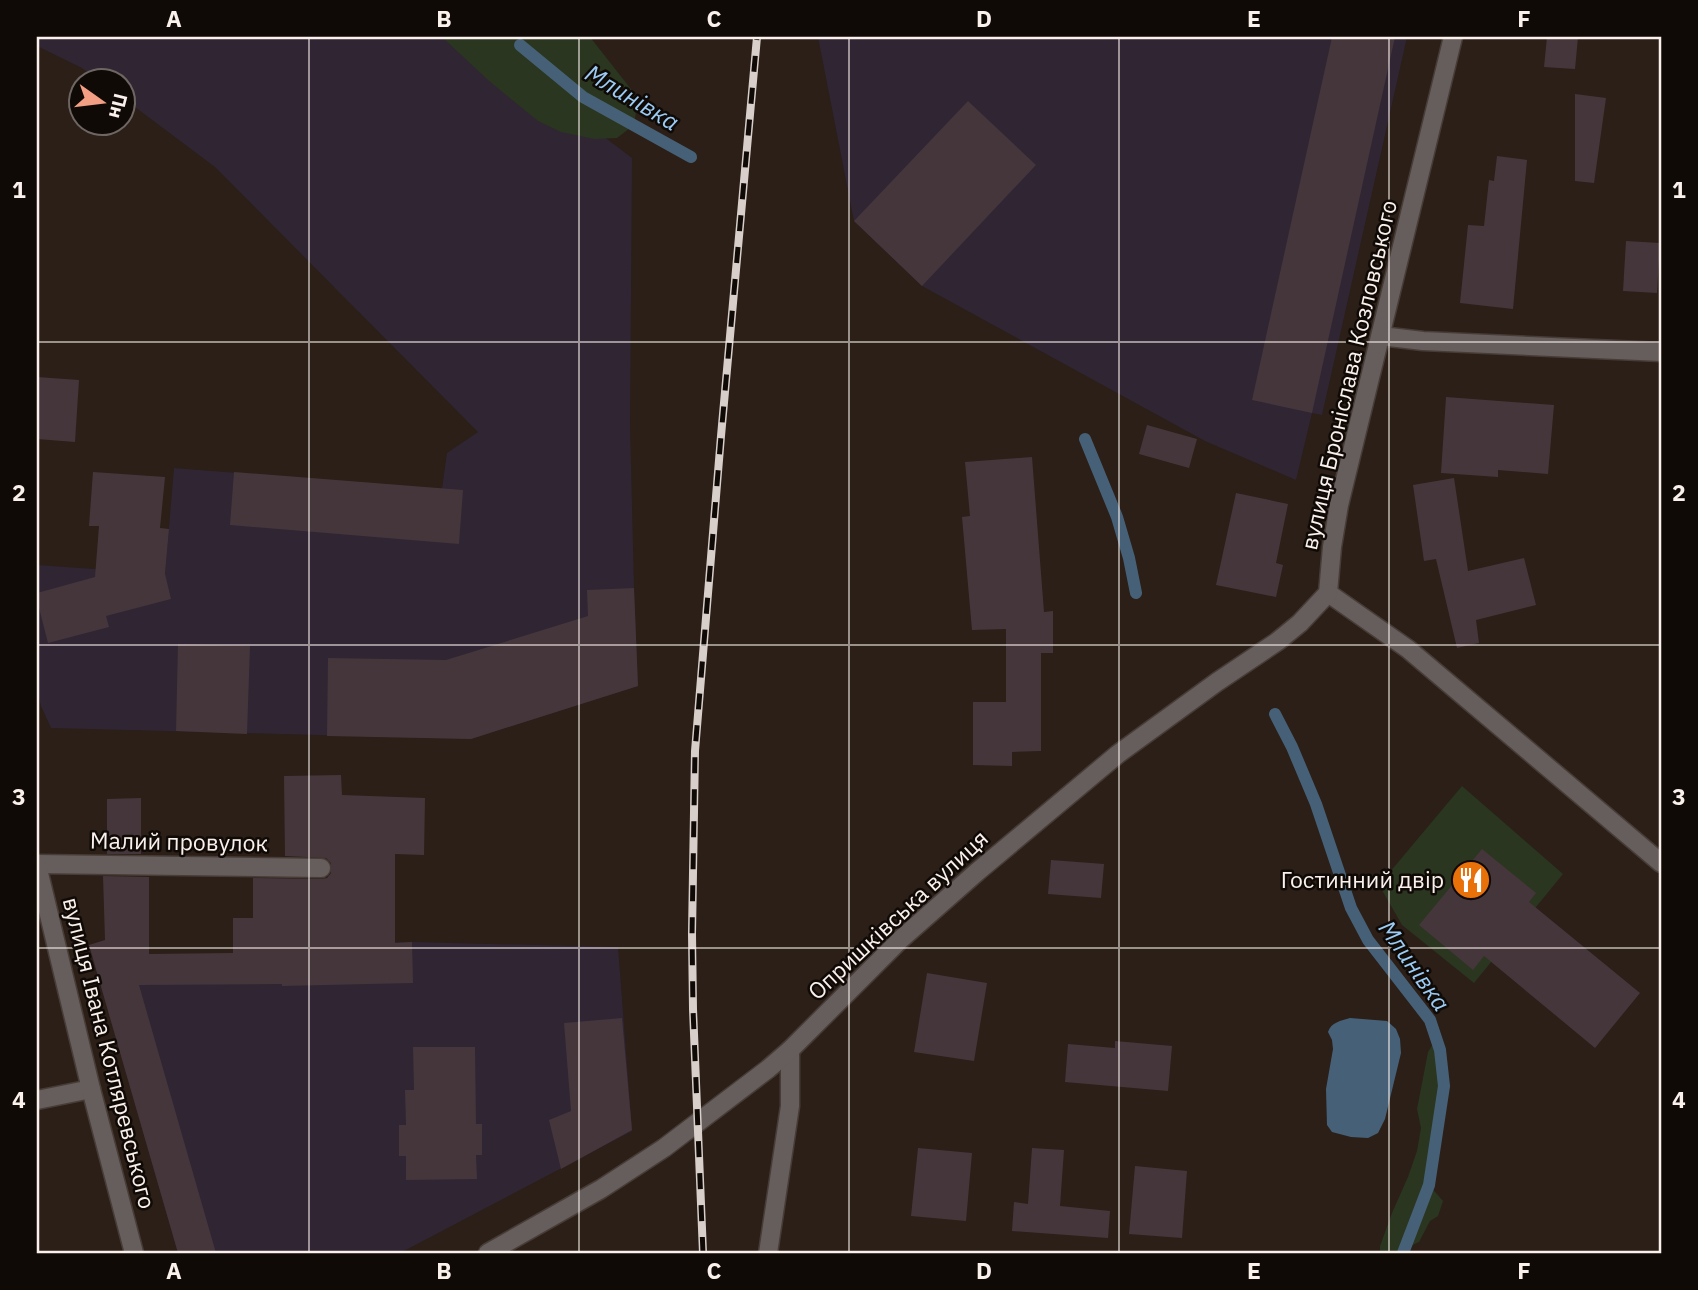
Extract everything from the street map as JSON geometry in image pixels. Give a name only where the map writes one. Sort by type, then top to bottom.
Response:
[{"type":"street","name":"вулиця Броніслава Козловського","points":[[1328,593],[1339,505],[1452,37]]},
{"type":"street","points":[[1381,336],[1423,341],[1661,352]]},
{"type":"street","points":[[1328,593],[1408,649],[1661,863]]},
{"type":"street","name":"Опришківська вулиця","points":[[488,1253],[601,1189],[664,1148],[768,1069],[901,939],[976,872],[1118,754],[1278,641],[1300,623],[1328,593]]},
{"type":"street","name":"Малий провулок","points":[[37,864],[321,868]]},
{"type":"street","name":"вулиця Івана Котляревського","points":[[37,864],[134,1253]]},
{"type":"street","points":[[768,1253],[790,1106],[790,1050]]},
{"type":"street","points":[[37,1100],[91,1089]]},
{"type":"shaded area","points":[[37,37],[472,37],[632,158],[630,425],[638,686],[471,739],[51,728],[37,689],[37,565],[165,574],[174,468],[442,489],[447,453],[478,432],[215,167],[136,108],[136,66],[78,66],[37,46]]},
{"type":"shaded area","points":[[818,37],[1407,37],[1322,415],[1312,413],[1296,480],[1205,441],[922,286],[854,221]]},
{"type":"shaded area","points":[[412,942],[618,947],[632,1131],[400,1253],[178,1253],[96,969],[282,952],[282,944]]},
{"type":"green space","points":[[442,37],[590,37],[638,98],[634,125],[617,138],[594,139],[561,132],[538,121],[489,81]]},
{"type":"green space","name":"Гостинний двір","points":[[1462,786],[1563,874],[1474,983],[1402,925],[1379,885]]},
{"type":"green space","points":[[1437,1037],[1444,1086],[1429,1185],[1443,1201],[1438,1216],[1430,1221],[1419,1242],[1404,1249],[1403,1253],[1380,1253],[1380,1246],[1417,1151],[1421,1128],[1417,1109],[1428,1052]]},
{"type":"water","points":[[1350,1018],[1387,1021],[1396,1029],[1400,1039],[1401,1053],[1385,1119],[1378,1133],[1368,1138],[1332,1132],[1327,1125],[1326,1089],[1333,1049],[1328,1032],[1334,1024]]},
{"type":"building","points":[[1332,37],[1395,37],[1312,413],[1252,400]]},
{"type":"building","points":[[1547,37],[1578,37],[1575,69],[1544,67]]},
{"type":"building","points":[[1575,94],[1606,98],[1594,183],[1575,181]]},
{"type":"building","points":[[968,101],[1036,165],[922,286],[854,221]]},
{"type":"building","points":[[1497,156],[1527,160],[1513,309],[1460,303],[1468,225],[1484,226],[1489,180],[1494,181]]},
{"type":"building","points":[[1626,241],[1660,243],[1657,293],[1623,291]]},
{"type":"building","points":[[37,377],[79,380],[75,442],[37,439]]},
{"type":"building","points":[[1446,397],[1554,405],[1548,474],[1498,470],[1498,477],[1441,473]]},
{"type":"building","points":[[1147,425],[1197,439],[1189,468],[1139,454]]},
{"type":"building","points":[[1032,457],[1044,612],[1053,611],[1053,653],[1041,653],[1041,751],[1012,752],[1012,766],[973,765],[973,702],[1006,702],[1006,629],[972,630],[962,517],[970,516],[965,462]]},
{"type":"building","points":[[93,472],[165,477],[160,528],[169,529],[165,574],[171,599],[106,616],[109,627],[48,643],[37,593],[95,577],[99,526],[89,526]]},
{"type":"building","points":[[234,472],[463,490],[459,544],[230,525]]},
{"type":"building","points":[[1454,478],[1468,571],[1524,558],[1536,605],[1476,620],[1479,643],[1457,648],[1436,559],[1424,561],[1413,485]]},
{"type":"building","points":[[1236,493],[1288,504],[1276,563],[1283,565],[1276,597],[1216,585]]},
{"type":"building","points":[[634,588],[638,686],[471,739],[327,736],[328,658],[446,660],[588,616],[587,590]]},
{"type":"building","points":[[178,644],[250,646],[247,734],[176,731]]},
{"type":"building","points":[[341,775],[342,795],[425,798],[424,855],[395,854],[395,943],[412,942],[413,983],[139,985],[216,1253],[178,1253],[89,945],[105,940],[103,876],[149,877],[149,954],[233,953],[233,918],[253,918],[253,878],[321,879],[327,878],[331,873],[331,863],[326,858],[285,856],[284,776]]},
{"type":"building","points":[[141,798],[141,854],[107,854],[107,799]]},
{"type":"building","points":[[1482,849],[1536,893],[1529,902],[1640,993],[1595,1048],[1484,956],[1473,970],[1419,925]]},
{"type":"building","points":[[1051,860],[1104,864],[1101,898],[1048,894]]},
{"type":"building","points":[[927,973],[987,983],[974,1061],[914,1052]]},
{"type":"building","points":[[622,1018],[632,1130],[561,1169],[549,1120],[571,1111],[564,1023]]},
{"type":"building","points":[[1115,1041],[1172,1046],[1168,1091],[1065,1082],[1068,1044],[1115,1048]]},
{"type":"building","points":[[413,1047],[475,1047],[476,1124],[482,1124],[482,1155],[476,1155],[477,1179],[406,1180],[406,1156],[399,1156],[399,1125],[406,1125],[405,1090],[414,1090]]},
{"type":"building","points":[[918,1148],[972,1153],[966,1221],[911,1216]]},
{"type":"building","points":[[1032,1148],[1064,1150],[1060,1206],[1110,1211],[1108,1238],[1012,1231],[1014,1202],[1028,1204]]},
{"type":"building","points":[[1135,1166],[1187,1171],[1182,1238],[1129,1234]]},
{"type":"waterway","name":"Млинівка","points":[[520,45],[583,97],[691,157]]},
{"type":"waterway","name":"Млинівка","points":[[1085,439],[1117,517],[1136,593]]},
{"type":"waterway","name":"Млинівка","points":[[1275,714],[1316,804],[1351,908],[1368,940],[1430,1020],[1440,1050],[1444,1086],[1429,1185],[1403,1253]]},
{"type":"railway","points":[[703,1253],[693,1009],[695,751],[757,37]]},
{"type":"place","name":"Гостинний двір","points":[[1471,880]]}]
